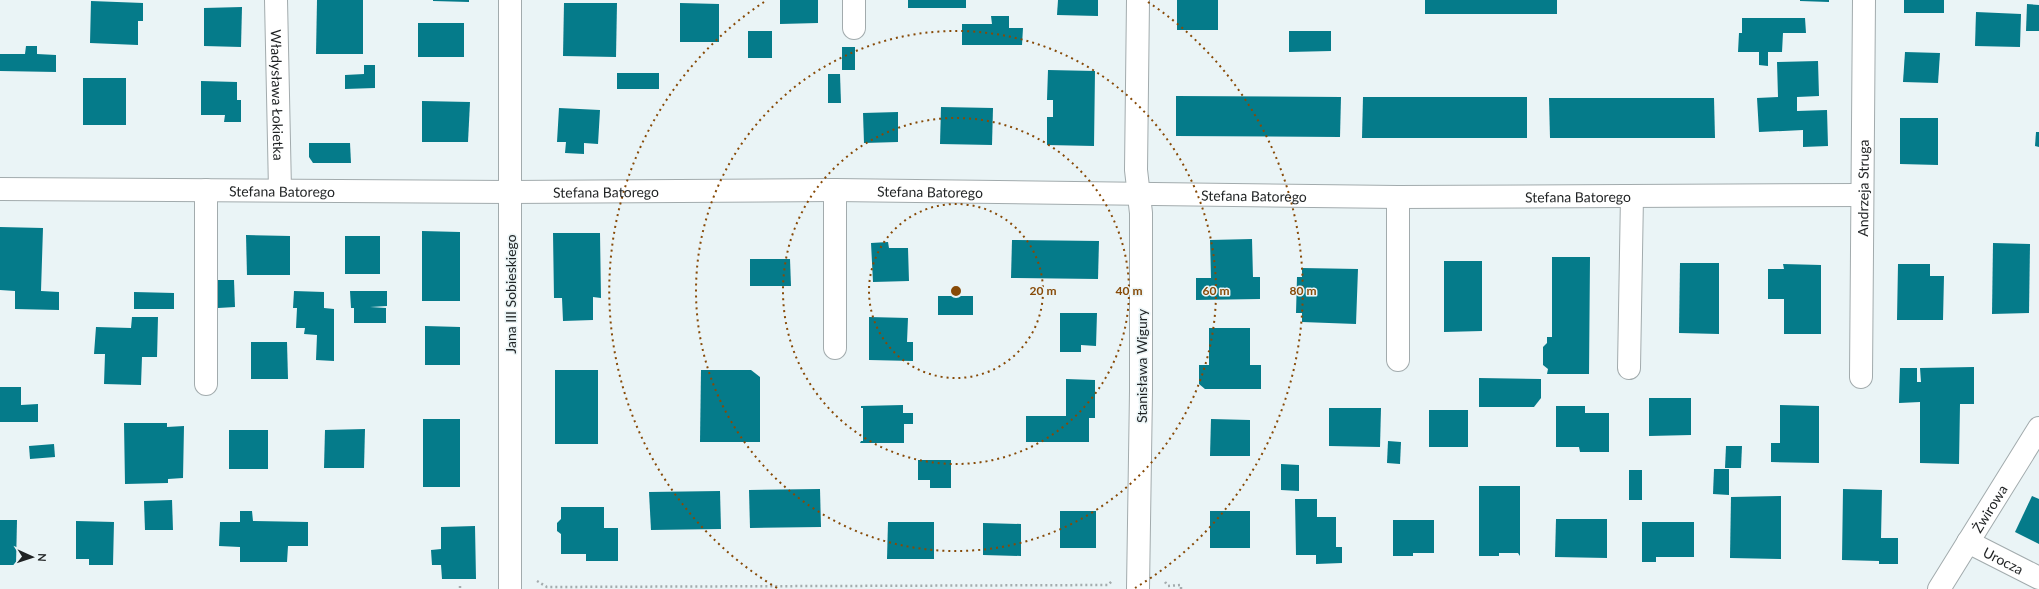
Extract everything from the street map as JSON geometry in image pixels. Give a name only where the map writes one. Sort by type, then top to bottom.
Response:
[{"type":"street","name":"Władysława Łokietka","points":[[276,0],[280,190]]},
{"type":"street","name":"Jana III Sobieskiego","points":[[510,0],[510,589]]},
{"type":"street","points":[[854,0],[854,28]]},
{"type":"street","name":"Stanisława Wigury","points":[[1138,0],[1136,170],[1141,213],[1141,376],[1138,589]]},
{"type":"street","name":"Andrzeja Struga","points":[[1860,377],[1864,0]]},
{"type":"street","name":"Stefana Batorego","points":[[0,189],[509,192],[835,190],[1398,197],[1861,195]]},
{"type":"street","points":[[206,190],[206,384]]},
{"type":"street","points":[[835,190],[835,348]]},
{"type":"street","points":[[1629,368],[1632,196]]},
{"type":"street","points":[[1398,197],[1398,360]]},
{"type":"street","name":"Żwirowa","points":[[1939,589],[2039,428]]},
{"type":"street","name":"Urocza","points":[[1968,542],[2039,578]]},
{"type":"path","points":[[534,580],[547,587],[1108,585],[1116,577]]},
{"type":"building","points":[[317,0],[363,0],[363,54],[316,54]]},
{"type":"building","points":[[469,0],[469,2],[433,1]]},
{"type":"building","points":[[780,0],[818,0],[818,23],[780,24]]},
{"type":"building","points":[[908,0],[966,0],[966,8],[908,8]]},
{"type":"building","points":[[1058,0],[1098,0],[1098,16],[1057,15]]},
{"type":"building","points":[[1177,0],[1218,0],[1218,30],[1177,30]]},
{"type":"building","points":[[1425,0],[1557,0],[1557,14],[1425,14]]},
{"type":"building","points":[[1829,0],[1829,2],[1800,1]]},
{"type":"building","points":[[1904,0],[1944,0],[1944,13],[1904,13]]},
{"type":"building","points":[[91,1],[143,3],[143,21],[138,21],[138,45],[90,43]]},
{"type":"building","points":[[564,3],[617,3],[616,57],[563,56]]},
{"type":"building","points":[[680,3],[719,4],[719,42],[680,42]]},
{"type":"building","points":[[2027,4],[2039,5],[2039,31],[2026,31]]},
{"type":"building","points":[[242,7],[241,47],[204,46],[204,8]]},
{"type":"building","points":[[1976,12],[2021,14],[2020,47],[1975,46]]},
{"type":"building","points":[[991,16],[1009,16],[1009,28],[1023,28],[1022,45],[962,45],[962,24],[992,24]]},
{"type":"building","points":[[1742,18],[1805,18],[1806,33],[1783,33],[1782,52],[1768,52],[1768,66],[1759,65],[1759,52],[1738,52],[1739,33],[1742,33]]},
{"type":"building","points":[[418,23],[464,23],[464,57],[418,57]]},
{"type":"building","points":[[748,31],[772,31],[772,58],[748,58]]},
{"type":"building","points":[[1289,31],[1331,31],[1331,51],[1289,52]]},
{"type":"building","points":[[26,46],[37,46],[37,54],[56,55],[56,72],[0,71],[0,54],[25,54]]},
{"type":"building","points":[[842,47],[855,47],[855,70],[842,70]]},
{"type":"building","points":[[1905,52],[1940,53],[1938,83],[1903,82]]},
{"type":"building","points":[[1818,61],[1819,96],[1797,97],[1797,111],[1827,110],[1828,146],[1803,147],[1803,130],[1759,132],[1757,98],[1778,97],[1777,62]]},
{"type":"building","points":[[364,65],[375,65],[375,88],[345,89],[345,75],[364,74]]},
{"type":"building","points":[[1048,70],[1095,71],[1094,146],[1047,145],[1047,117],[1053,117],[1053,100],[1047,100]]},
{"type":"building","points":[[617,73],[659,73],[659,89],[617,89]]},
{"type":"building","points":[[828,74],[840,74],[841,103],[828,103]]},
{"type":"building","points":[[83,78],[126,78],[126,125],[83,125]]},
{"type":"building","points":[[201,81],[237,82],[237,100],[241,100],[241,122],[224,122],[225,115],[201,115]]},
{"type":"building","points":[[1176,96],[1341,97],[1340,137],[1176,136]]},
{"type":"building","points":[[1363,97],[1527,97],[1527,138],[1362,138]]},
{"type":"building","points":[[1549,98],[1714,98],[1715,138],[1550,138]]},
{"type":"building","points":[[422,101],[470,102],[468,142],[422,142]]},
{"type":"building","points":[[941,107],[993,108],[992,145],[940,144]]},
{"type":"building","points":[[559,108],[600,110],[598,144],[584,143],[584,154],[565,153],[566,142],[557,142]]},
{"type":"building","points":[[898,112],[898,142],[864,143],[863,113]]},
{"type":"building","points":[[1900,118],[1938,118],[1938,165],[1900,164]]},
{"type":"building","points":[[2036,132],[2039,132],[2039,147],[2035,146]]},
{"type":"building","points":[[309,143],[350,143],[351,163],[313,163],[309,157]]},
{"type":"building","points":[[0,227],[43,228],[41,291],[59,292],[59,310],[15,309],[15,291],[0,290]]},
{"type":"building","points":[[422,231],[460,232],[460,301],[422,301]]},
{"type":"building","points":[[553,233],[600,233],[601,298],[593,297],[593,320],[563,321],[562,298],[554,298]]},
{"type":"building","points":[[246,235],[290,236],[290,275],[247,275]]},
{"type":"building","points":[[345,236],[380,236],[380,274],[345,274]]},
{"type":"building","points":[[1252,239],[1253,277],[1260,277],[1260,299],[1196,300],[1196,278],[1211,278],[1210,240]]},
{"type":"building","points":[[1012,240],[1099,241],[1098,279],[1011,278]]},
{"type":"building","points":[[888,242],[889,248],[908,248],[909,281],[873,282],[871,243]]},
{"type":"building","points":[[1993,243],[2030,244],[2029,313],[1992,314]]},
{"type":"building","points":[[1552,257],[1590,257],[1589,374],[1547,374],[1548,369],[1543,365],[1543,347],[1547,343],[1547,337],[1552,337]]},
{"type":"building","points":[[750,259],[790,259],[791,286],[750,286]]},
{"type":"building","points":[[1444,261],[1482,261],[1482,331],[1444,332]]},
{"type":"building","points":[[1680,263],[1719,263],[1719,334],[1679,333]]},
{"type":"building","points":[[1783,264],[1821,265],[1821,334],[1784,334],[1784,299],[1768,299],[1768,269],[1784,269]]},
{"type":"building","points":[[1898,264],[1930,264],[1930,276],[1944,276],[1943,320],[1897,320]]},
{"type":"building","points":[[1302,268],[1358,269],[1356,324],[1302,322],[1302,313],[1296,313],[1297,277],[1302,277]]},
{"type":"building","points":[[218,280],[234,280],[235,307],[218,308]]},
{"type":"building","points":[[294,291],[324,292],[324,308],[334,309],[334,361],[316,360],[317,335],[304,334],[305,328],[296,328],[297,308],[293,308]]},
{"type":"building","points":[[350,291],[387,291],[387,306],[370,307],[386,308],[386,323],[354,323],[354,308],[351,308]]},
{"type":"building","points":[[134,292],[174,293],[174,309],[134,309]]},
{"type":"building","points":[[938,296],[973,296],[973,315],[938,315]]},
{"type":"building","points":[[1060,313],[1097,313],[1096,346],[1081,345],[1081,352],[1060,352]]},
{"type":"building","points":[[132,317],[158,317],[157,357],[142,357],[141,385],[104,384],[105,354],[94,354],[96,327],[131,328]]},
{"type":"building","points":[[869,317],[908,318],[907,342],[913,342],[913,361],[869,360]]},
{"type":"building","points":[[425,326],[460,327],[460,365],[425,365]]},
{"type":"building","points":[[1209,328],[1250,328],[1250,365],[1261,365],[1261,389],[1205,389],[1199,384],[1199,365],[1209,365]]},
{"type":"building","points":[[251,342],[287,342],[288,379],[251,379]]},
{"type":"building","points":[[1974,367],[1974,404],[1960,404],[1959,464],[1920,463],[1920,402],[1899,403],[1900,368],[1917,368],[1917,382],[1921,382],[1920,368]]},
{"type":"building","points":[[555,370],[598,370],[598,444],[555,444]]},
{"type":"building","points":[[701,370],[751,370],[760,377],[760,442],[700,442]]},
{"type":"building","points":[[1479,378],[1541,379],[1541,398],[1534,407],[1479,407]]},
{"type":"building","points":[[1066,379],[1095,380],[1095,418],[1089,418],[1089,442],[1026,442],[1026,416],[1066,416]]},
{"type":"building","points":[[0,387],[21,387],[21,405],[38,404],[38,422],[0,422]]},
{"type":"building","points":[[1649,398],[1691,398],[1691,435],[1649,436]]},
{"type":"building","points":[[903,405],[903,413],[913,413],[913,424],[904,424],[904,443],[860,443],[863,441],[863,408],[861,408],[861,406]]},
{"type":"building","points":[[1780,405],[1819,406],[1819,463],[1771,462],[1771,443],[1780,443]]},
{"type":"building","points":[[1556,406],[1585,406],[1585,413],[1609,413],[1609,452],[1580,452],[1579,447],[1556,447]]},
{"type":"building","points":[[1329,408],[1381,408],[1380,447],[1329,446]]},
{"type":"building","points":[[1429,410],[1468,410],[1468,447],[1429,447]]},
{"type":"building","points":[[423,419],[460,419],[460,487],[423,487]]},
{"type":"building","points":[[1211,419],[1250,420],[1250,456],[1210,456]]},
{"type":"building","points":[[124,423],[167,423],[167,427],[184,426],[183,478],[168,479],[168,483],[125,484]]},
{"type":"building","points":[[365,429],[364,468],[324,468],[325,430]]},
{"type":"building","points":[[229,430],[268,430],[268,469],[229,469]]},
{"type":"building","points":[[1388,441],[1401,442],[1400,464],[1387,463]]},
{"type":"building","points":[[54,444],[55,457],[30,459],[29,446]]},
{"type":"building","points":[[1726,446],[1742,446],[1741,468],[1725,468]]},
{"type":"building","points":[[918,460],[951,460],[951,488],[930,488],[930,480],[918,480]]},
{"type":"building","points":[[1281,464],[1299,465],[1299,491],[1281,490]]},
{"type":"building","points":[[1714,469],[1729,469],[1729,495],[1713,494]]},
{"type":"building","points":[[1629,470],[1642,470],[1642,500],[1629,500]]},
{"type":"building","points":[[1479,486],[1520,486],[1520,556],[1518,553],[1499,553],[1499,556],[1479,556]]},
{"type":"building","points":[[820,489],[821,527],[750,528],[749,490]]},
{"type":"building","points":[[1843,489],[1882,490],[1881,538],[1898,538],[1898,564],[1879,564],[1879,561],[1842,560]]},
{"type":"building","points":[[720,491],[721,529],[651,530],[649,492]]},
{"type":"building","points":[[1781,496],[1781,559],[1730,558],[1731,497]]},
{"type":"building","points":[[2032,496],[2039,499],[2039,544],[2015,532]]},
{"type":"building","points":[[1295,499],[1317,499],[1317,517],[1336,517],[1336,547],[1342,547],[1342,563],[1316,564],[1316,555],[1296,555]]},
{"type":"building","points":[[172,500],[173,530],[145,530],[144,501]]},
{"type":"building","points":[[561,507],[604,507],[604,528],[618,528],[618,561],[586,561],[586,554],[561,554],[561,534],[557,531],[557,523],[561,519]]},
{"type":"building","points":[[240,511],[252,511],[253,521],[308,522],[308,546],[288,546],[287,562],[240,562],[240,547],[219,546],[220,522],[240,522]]},
{"type":"building","points":[[1060,511],[1096,511],[1096,548],[1060,548]]},
{"type":"building","points":[[1210,511],[1250,511],[1250,548],[1210,548]]},
{"type":"building","points":[[1556,519],[1607,519],[1607,558],[1555,557]]},
{"type":"building","points":[[0,520],[17,520],[16,565],[0,565]]},
{"type":"building","points":[[1393,520],[1434,520],[1434,553],[1413,553],[1413,556],[1393,556]]},
{"type":"building","points":[[76,521],[114,522],[113,565],[89,565],[89,559],[76,559]]},
{"type":"building","points":[[888,522],[934,522],[934,559],[887,559]]},
{"type":"building","points":[[1642,522],[1694,522],[1694,557],[1656,557],[1656,562],[1642,562]]},
{"type":"building","points":[[983,523],[1021,524],[1021,556],[983,555]]},
{"type":"building","points":[[475,526],[476,579],[442,579],[441,565],[432,565],[431,550],[441,549],[441,527]]}]
